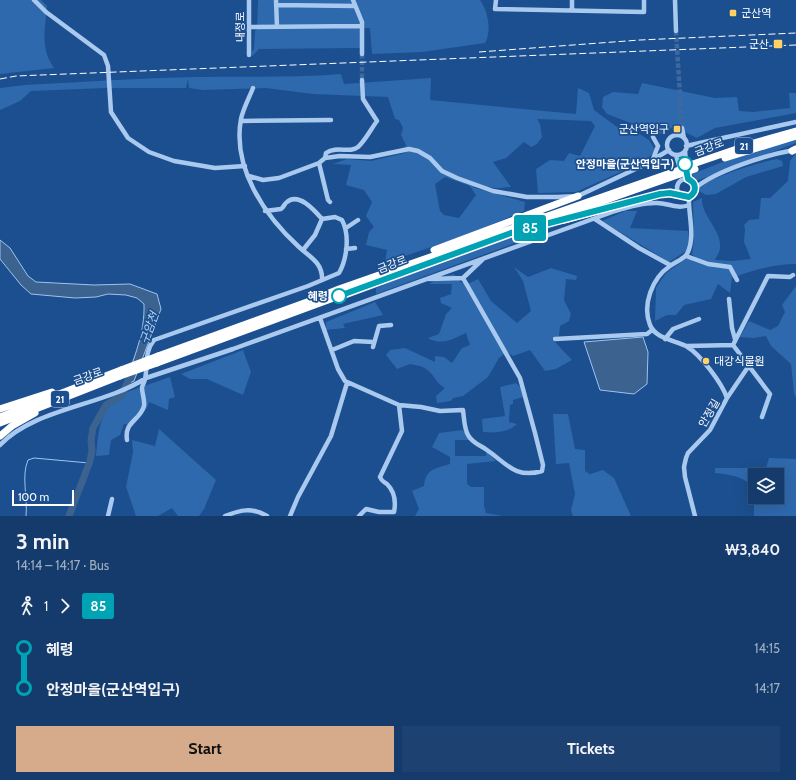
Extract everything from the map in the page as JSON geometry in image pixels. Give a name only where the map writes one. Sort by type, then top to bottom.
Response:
[{"type":"highway","name":"금강로","points":[[0,417],[94,382],[680,174],[756,142],[796,131]]},
{"type":"highway","name":"금강로","points":[[694,167],[796,136]]},
{"type":"highway","name":"금강로","points":[[157,360],[339,289],[680,174]]},
{"type":"highway","points":[[511,233],[660,194],[670,193],[680,196]]},
{"type":"highway","points":[[339,289],[358,279],[578,196]]},
{"type":"highway","name":"금강로","points":[[0,423],[94,382]]},
{"type":"highway","points":[[0,409],[94,382]]},
{"type":"highway","points":[[0,436],[12,426],[94,382]]},
{"type":"street","points":[[34,0],[46,12],[104,55],[108,66],[111,112],[128,138],[149,152],[174,160],[215,168],[245,166]]},
{"type":"street","name":"내정로","points":[[249,0],[249,55]]},
{"type":"street","points":[[353,0],[362,26],[362,54]]},
{"type":"street","points":[[496,0],[496,9],[644,12],[644,0]]},
{"type":"street","points":[[572,0],[572,10]]},
{"type":"street","points":[[675,0],[676,31]]},
{"type":"street","points":[[277,27],[276,3],[355,6]]},
{"type":"street","points":[[249,27],[362,26]]},
{"type":"street","points":[[249,176],[263,180],[279,178],[319,163],[325,158],[325,155],[334,149],[349,150],[358,147],[377,121],[362,99],[362,80]]},
{"type":"street","points":[[253,88],[241,121],[241,143],[245,166],[251,186],[265,210],[319,265],[322,280]]},
{"type":"street","points":[[241,121],[331,120]]},
{"type":"street","points":[[686,146],[796,122]]},
{"type":"street","points":[[688,179],[685,151],[686,146],[680,128],[676,135],[668,140],[669,150],[676,155],[680,174],[677,187],[680,196],[689,197],[694,193],[695,188],[706,179],[794,150]]},
{"type":"street","points":[[676,135],[684,138]]},
{"type":"street","points":[[652,137],[658,146],[653,159]]},
{"type":"street","points":[[325,158],[340,156],[370,157],[409,149],[418,151],[430,158],[442,171],[493,191],[527,197],[578,196],[669,150]]},
{"type":"street","points":[[676,155],[685,151]]},
{"type":"street","points":[[319,163],[325,182],[326,196],[330,202]]},
{"type":"street","points":[[680,174],[693,182],[695,188]]},
{"type":"street","points":[[555,339],[647,334],[652,330],[647,315],[653,284],[664,270],[686,256],[691,242],[689,197]]},
{"type":"street","points":[[265,210],[280,209],[287,202],[297,200],[312,206],[322,218]]},
{"type":"street","points":[[0,445],[8,436],[26,425],[115,393],[146,378],[320,318],[485,257],[638,205],[657,202],[675,207],[689,205]]},
{"type":"street","points":[[127,440],[126,434],[128,425],[143,408],[144,401],[142,387],[146,378],[146,365],[150,345],[154,340],[339,273],[346,249],[346,228],[340,218],[322,218]]},
{"type":"street","points":[[303,250],[315,235],[322,218]]},
{"type":"street","points":[[595,219],[639,248],[670,265]]},
{"type":"street","points":[[346,228],[358,220]]},
{"type":"street","points":[[346,249],[355,248]]},
{"type":"street","points":[[686,256],[708,264],[730,268],[737,280]]},
{"type":"street","points":[[423,280],[463,278],[485,257]]},
{"type":"street","points":[[733,345],[768,276],[790,277],[793,275]]},
{"type":"street","points":[[320,318],[341,375],[347,382],[399,405],[421,407],[440,411],[463,410],[468,435],[476,444],[488,450],[502,463],[517,471],[528,474],[542,471],[536,433],[520,378],[463,278]]},
{"type":"street","points":[[729,298],[732,328],[735,339]]},
{"type":"street","points":[[664,339],[673,329],[699,319]]},
{"type":"street","points":[[332,350],[354,341],[373,344],[379,326],[391,325]]},
{"type":"street","name":"안정길","points":[[652,330],[664,339],[685,346],[694,352],[718,381],[727,398],[704,439],[688,453],[686,458],[684,467],[685,477],[695,516]]},
{"type":"street","points":[[685,346],[733,345]]},
{"type":"street","points":[[733,345],[748,367],[770,394],[762,417]]},
{"type":"street","points":[[727,398],[748,367]]},
{"type":"street","points":[[290,516],[298,497],[331,436],[347,382]]},
{"type":"street","points":[[359,516],[366,509],[379,512],[394,512],[396,501],[389,487],[380,477],[402,431],[399,405]]},
{"type":"street","points":[[108,516],[112,499]]},
{"type":"street","points":[[225,516],[244,510],[257,510],[267,516]]},
{"type":"shaded area","points":[[0,0],[41,0],[47,6],[44,38],[47,53],[54,68],[0,74]]},
{"type":"shaded area","points":[[258,0],[480,0],[487,15],[489,27],[485,43],[422,52],[372,54],[370,28],[358,28],[360,29],[360,48],[259,49],[252,56],[255,31],[257,29]]},
{"type":"shaded area","points":[[341,74],[344,84],[431,78],[430,100],[576,114],[578,88],[589,93],[594,110],[617,127],[635,131],[649,140],[656,151],[643,162],[576,192],[538,193],[536,169],[550,160],[564,161],[569,153],[580,156],[595,126],[591,121],[537,119],[540,124],[542,137],[537,144],[531,147],[524,142],[506,158],[493,162],[511,187],[472,187],[525,202],[524,211],[463,236],[385,263],[387,250],[366,245],[369,232],[374,227],[366,216],[372,202],[364,190],[346,185],[351,165],[333,164],[347,159],[371,161],[405,153],[406,145],[401,135],[403,128],[399,120],[395,119],[388,97],[313,94],[266,88],[203,90],[189,88],[188,79],[186,88],[105,88],[31,91],[20,101],[0,110],[0,88],[25,85],[111,80]],"holes":[[[445,177],[470,186],[476,195],[459,218],[444,215],[440,211],[435,184]]]},
{"type":"shaded area","points":[[642,83],[715,98],[737,97],[739,111],[753,112],[790,108],[789,93],[796,93],[796,113],[715,128],[697,138],[674,127],[660,134],[607,114],[602,107],[603,97],[613,92],[638,94]]},
{"type":"shaded area","points":[[796,139],[796,143],[696,181],[692,174],[733,158]]},
{"type":"shaded area","points":[[796,153],[796,264],[764,268],[747,272],[732,278],[730,293],[718,284],[711,299],[684,305],[676,315],[667,315],[655,321],[656,288],[666,273],[686,259],[697,259],[692,254],[694,240],[693,202],[702,198],[705,211],[718,235],[720,250],[715,260],[732,261],[751,259],[744,242],[744,225],[749,220],[759,219],[761,198],[770,198],[788,181],[790,161]]},
{"type":"shaded area","points":[[777,159],[782,161],[783,166],[746,177],[716,194],[706,195],[699,191],[700,185],[718,177]]},
{"type":"shaded area","points":[[625,211],[637,211],[630,228],[688,231],[690,241],[686,251],[669,262],[602,221]]},
{"type":"shaded area","points":[[568,221],[521,241],[376,294],[376,288],[419,270],[505,238]]},
{"type":"shaded area","points":[[514,267],[528,277],[551,268],[577,276],[576,280],[566,279],[564,300],[571,314],[569,321],[560,326],[559,336],[552,339],[572,360],[556,369],[545,371],[530,350],[513,356],[507,352],[499,358],[488,377],[463,396],[453,398],[451,401],[437,403],[436,396],[445,388],[429,371],[423,367],[410,364],[397,369],[386,355],[390,350],[405,348],[435,362],[435,356],[444,357],[452,363],[462,348],[470,345],[466,333],[443,342],[428,338],[439,334],[446,314],[452,308],[441,303],[440,298],[451,294],[452,284],[429,284],[444,276],[454,274],[460,282],[470,283],[478,279],[491,301],[517,323],[531,311],[523,281]]},
{"type":"shaded area","points":[[796,286],[796,398],[794,393],[791,364],[771,346],[766,336],[754,338],[740,337],[749,321],[770,330],[778,326],[785,312],[782,305]]},
{"type":"shaded area","points":[[375,302],[383,315],[343,324],[345,328],[326,330],[326,322]]},
{"type":"shaded area","points":[[243,350],[251,372],[243,395],[207,379],[190,379],[181,374]]},
{"type":"shaded area","points":[[170,377],[175,397],[169,399],[168,410],[149,402],[147,408],[133,426],[124,424],[120,435],[111,440],[109,455],[96,456],[101,423],[110,406],[127,392]]},
{"type":"shaded area","points":[[516,383],[520,387],[523,397],[513,400],[513,404],[510,405],[509,422],[517,424],[501,432],[483,432],[482,419],[505,416],[500,387]]},
{"type":"shaded area","points":[[553,414],[568,414],[575,449],[585,450],[585,471],[590,474],[603,470],[614,478],[631,516],[573,516],[571,510],[575,494],[569,463],[556,464]]},
{"type":"shaded area","points":[[159,429],[216,480],[204,509],[199,516],[178,516],[172,508],[158,516],[136,516],[126,487],[133,452],[132,440],[155,446]]},
{"type":"shaded area","points":[[463,430],[469,440],[455,440],[455,456],[486,456],[486,451],[496,461],[467,464],[467,484],[471,487],[484,487],[484,506],[486,513],[503,516],[415,516],[419,509],[412,491],[424,486],[429,472],[436,468],[450,464],[450,457],[432,447],[439,433]]},
{"type":"shaded area","points":[[769,458],[796,459],[796,516],[754,516],[754,504],[784,504],[784,468],[766,468]]},
{"type":"shaded area","points":[[715,468],[748,468],[748,482],[727,474],[715,473]]},
{"type":"water","points":[[0,240],[10,248],[28,276],[36,282],[94,285],[130,284],[157,294],[161,309],[134,381],[123,386],[135,356],[141,335],[144,304],[137,298],[126,295],[108,294],[96,297],[75,298],[31,294],[21,285],[0,259]]},
{"type":"water","points":[[643,337],[648,352],[647,384],[634,394],[600,390],[584,342]]},
{"type":"waterway","name":"구암천","points":[[69,516],[90,461],[93,428],[106,405],[122,395],[130,376]]},
{"type":"waterway","points":[[26,516],[25,473],[28,460],[34,458],[89,463]]},
{"type":"tunnel","points":[[676,31],[682,128]]},
{"type":"tunnel","points":[[362,54],[362,80]]},
{"type":"railway","points":[[479,52],[640,40],[796,33]]},
{"type":"railway","points":[[0,79],[16,76],[796,45]]},
{"type":"bus line","name":"85","points":[[339,296],[511,233],[660,194],[676,193],[683,197],[689,197],[694,193],[695,188],[693,182],[688,179],[685,164]]},
{"type":"place","name":"군산역","points":[[733,13]]},
{"type":"place","name":"군산","points":[[778,44]]},
{"type":"place","name":"군산역입구","points":[[677,129]]},
{"type":"place","name":"안정마을(군산역입구)","points":[[685,164]]},
{"type":"place","name":"혜령","points":[[339,296]]},
{"type":"place","name":"대강식물원","points":[[706,361]]}]
